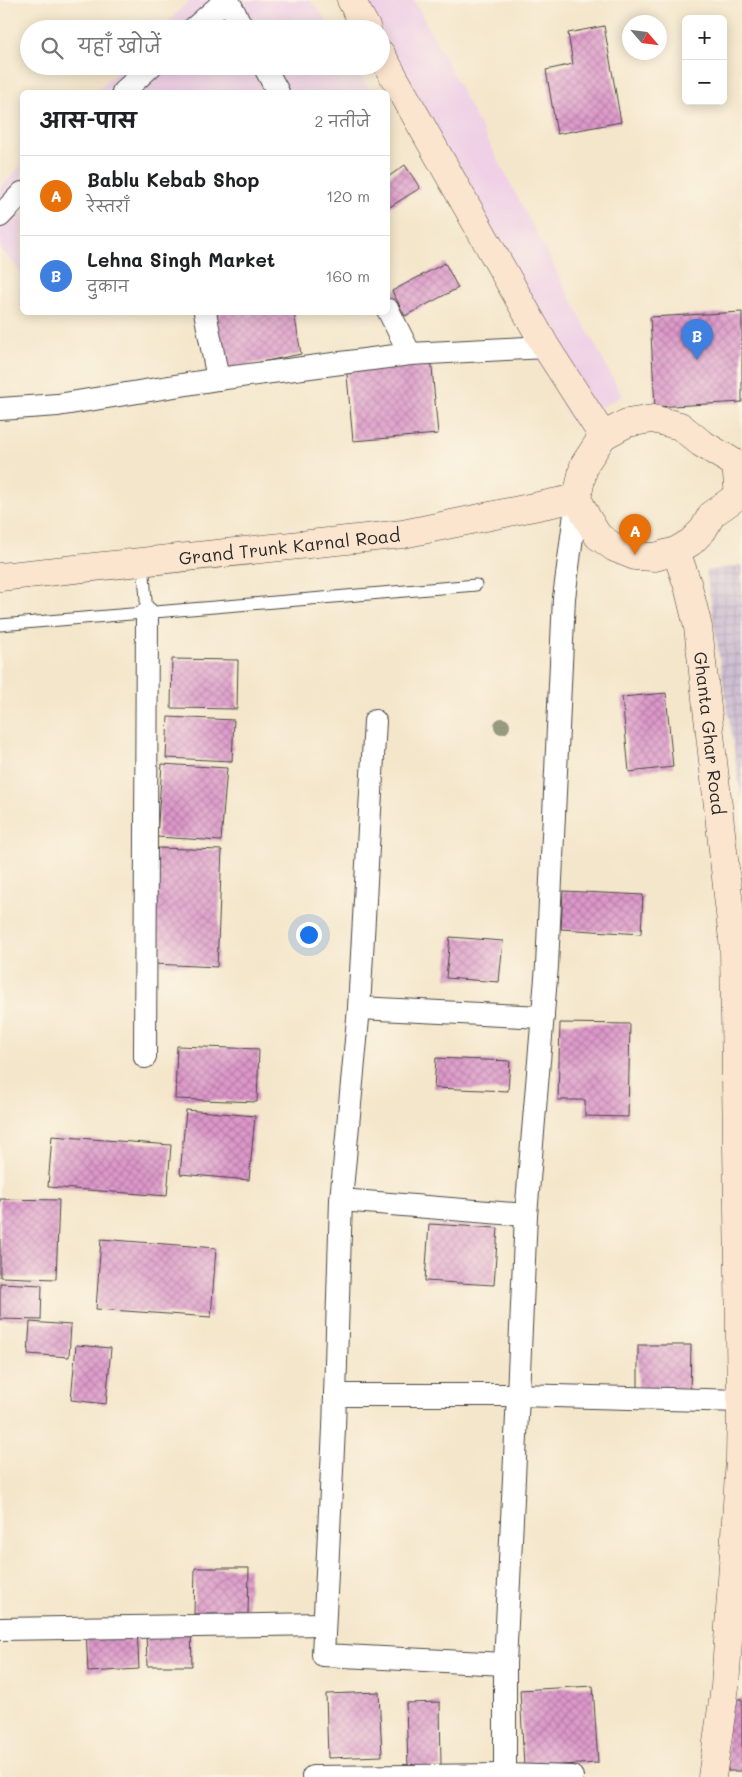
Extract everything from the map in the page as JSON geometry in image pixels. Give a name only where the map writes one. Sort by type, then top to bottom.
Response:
[{"type":"street","points":[[204,20],[227,0],[238,20]]},
{"type":"street","points":[[351,0],[362,20]]},
{"type":"street","points":[[390,70],[546,347],[603,436]]},
{"type":"street","points":[[269,75],[277,90]]},
{"type":"street","points":[[0,216],[20,195]]},
{"type":"street","points":[[390,314],[410,354]]},
{"type":"street","points":[[205,315],[218,379]]},
{"type":"street","points":[[0,409],[58,404],[218,379],[410,354],[546,347]]},
{"type":"street","points":[[505,1776],[505,1664],[526,1215],[547,966],[564,598],[577,498],[584,465],[603,436],[627,423],[653,419],[680,426],[701,443],[739,464],[741,494],[712,514],[703,530],[691,542],[676,551],[655,557],[634,556],[615,548],[598,536],[577,498]]},
{"type":"street","name":"Grand Trunk Karnal Road","points":[[0,577],[403,534],[577,498]]},
{"type":"street","name":"Ghanta Ghar Road","points":[[676,551],[688,586],[698,627],[734,949],[741,1459],[733,1687],[712,1777]]},
{"type":"street","points":[[145,1058],[147,613]]},
{"type":"street","points":[[376,721],[360,1008],[341,1200],[335,1395],[323,1655],[505,1664]]},
{"type":"street","points":[[360,1008],[543,1016]]},
{"type":"street","points":[[341,1200],[526,1215]]},
{"type":"street","points":[[335,1395],[518,1395],[741,1401]]},
{"type":"street","points":[[0,1629],[324,1624]]},
{"type":"street","points":[[313,1777],[572,1777]]},
{"type":"lane","points":[[143,562],[147,613]]},
{"type":"lane","points":[[0,625],[476,585]]},
{"type":"shaded area","points":[[190,0],[310,0],[326,20],[170,20]]},
{"type":"shaded area","points":[[367,0],[414,0],[622,396],[572,423],[386,75],[390,75],[390,20],[356,20],[351,9]]},
{"type":"shaded area","points":[[114,75],[360,75],[369,90],[98,90]]},
{"type":"shaded area","points":[[20,167],[20,271],[0,248],[0,188]]},
{"type":"shaded area","points":[[742,565],[742,801],[706,571]]},
{"type":"building","points":[[604,26],[621,122],[557,134],[546,70],[573,64],[568,33]]},
{"type":"building","points":[[405,165],[420,188],[390,207],[390,176]]},
{"type":"building","points":[[445,263],[458,288],[405,316],[392,291]]},
{"type":"building","points":[[742,312],[742,402],[655,407],[650,317]]},
{"type":"building","points":[[216,315],[294,315],[301,354],[226,369]]},
{"type":"building","points":[[431,357],[438,434],[353,441],[346,365]]},
{"type":"building","points":[[172,659],[238,660],[237,709],[171,708]]},
{"type":"building","points":[[666,693],[673,767],[629,772],[622,697]]},
{"type":"building","points":[[168,717],[234,720],[232,761],[166,758]]},
{"type":"building","points":[[162,764],[227,768],[221,841],[157,837]]},
{"type":"building","points":[[157,848],[222,850],[217,967],[153,964]]},
{"type":"building","points":[[563,891],[643,895],[641,934],[561,929]]},
{"type":"building","points":[[450,937],[503,941],[499,982],[446,978]]},
{"type":"building","points":[[560,1023],[630,1024],[628,1117],[585,1116],[585,1100],[558,1100]]},
{"type":"building","points":[[177,1046],[259,1049],[257,1102],[175,1099]]},
{"type":"building","points":[[436,1058],[510,1061],[508,1091],[434,1088]]},
{"type":"building","points":[[186,1110],[255,1116],[249,1180],[180,1174]]},
{"type":"building","points":[[52,1136],[171,1145],[167,1196],[48,1187]]},
{"type":"building","points":[[0,1199],[59,1200],[56,1279],[0,1277]]},
{"type":"building","points":[[429,1224],[498,1228],[494,1285],[425,1281]]},
{"type":"building","points":[[101,1239],[216,1248],[211,1317],[96,1309]]},
{"type":"building","points":[[0,1283],[42,1285],[41,1320],[0,1319]]},
{"type":"building","points":[[30,1322],[71,1325],[69,1357],[28,1354]]},
{"type":"building","points":[[76,1345],[111,1348],[106,1404],[71,1400]]},
{"type":"building","points":[[638,1345],[691,1345],[690,1395],[638,1394]]},
{"type":"building","points":[[195,1568],[249,1568],[248,1614],[194,1614]]},
{"type":"building","points":[[137,1627],[139,1669],[88,1672],[86,1630]]},
{"type":"building","points":[[191,1627],[192,1666],[147,1666],[146,1628]]},
{"type":"building","points":[[593,1686],[598,1763],[524,1767],[520,1690]]},
{"type":"building","points":[[379,1692],[382,1756],[328,1758],[326,1694]]},
{"type":"building","points":[[725,1699],[742,1699],[742,1771],[728,1771]]},
{"type":"building","points":[[440,1702],[441,1767],[408,1768],[406,1703]]},
{"type":"place","name":"Lehna Singh Market","points":[[697,360]]},
{"type":"place","name":"Bablu Kebab Shop","points":[[635,555]]}]
